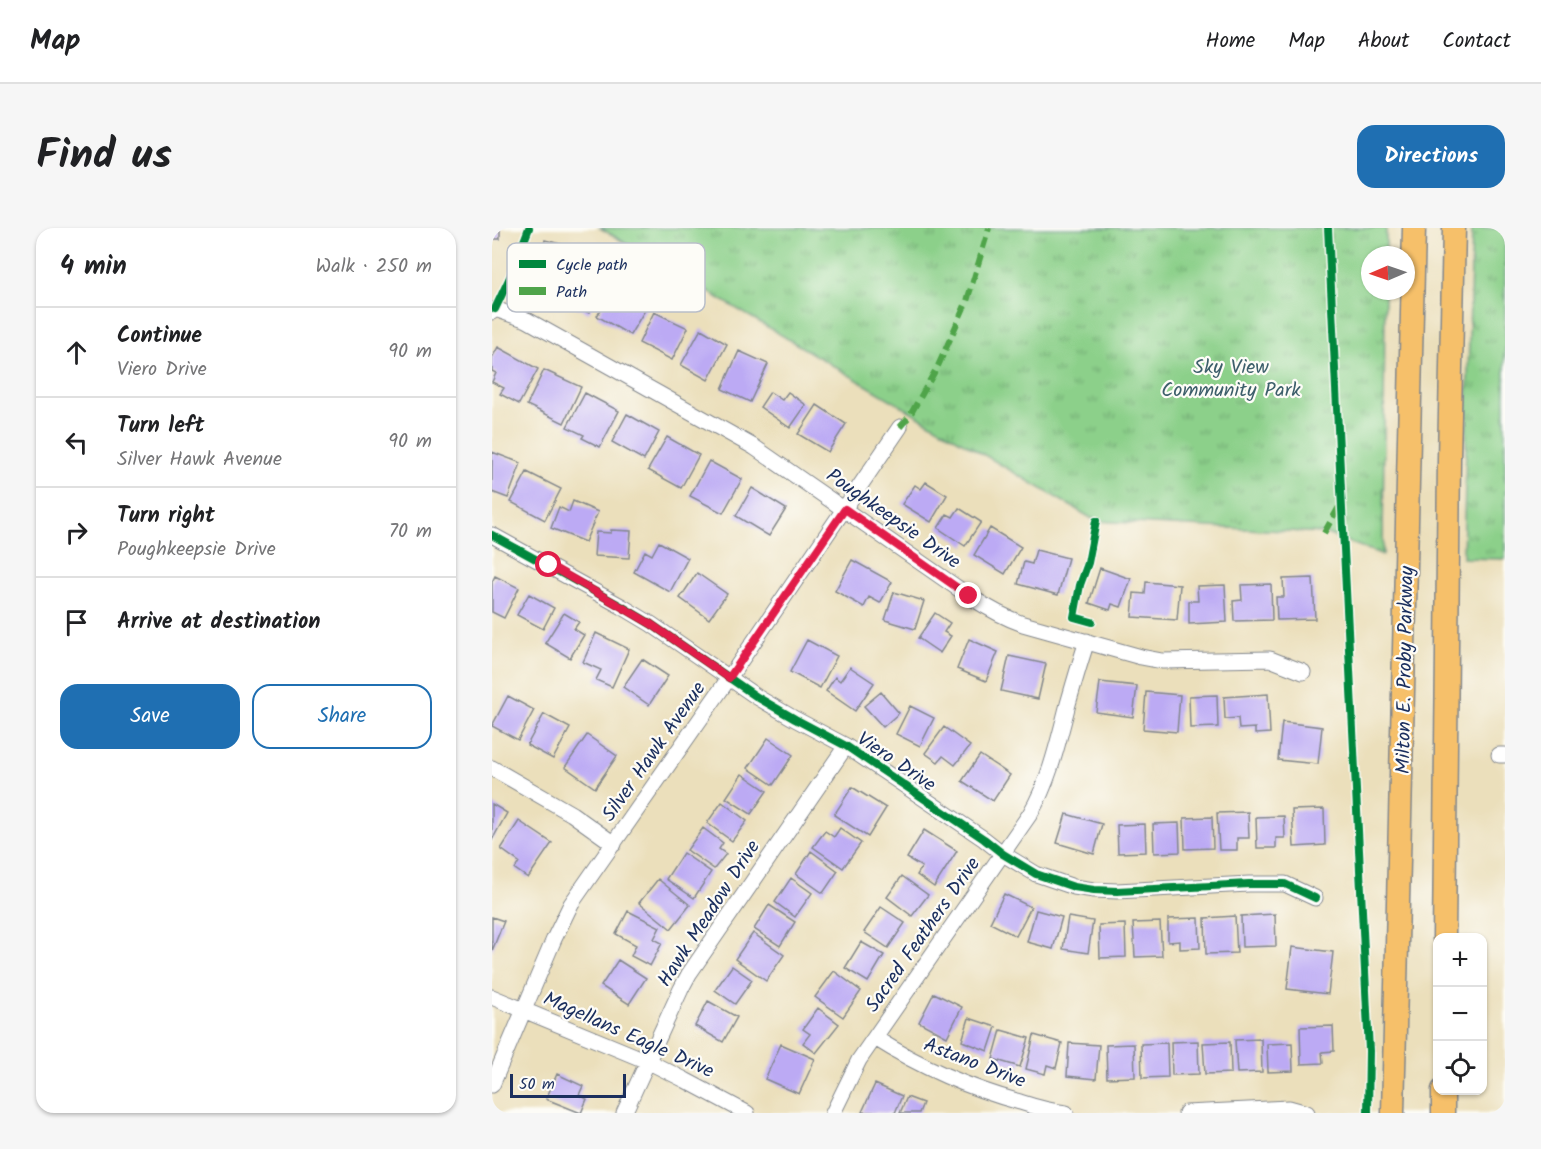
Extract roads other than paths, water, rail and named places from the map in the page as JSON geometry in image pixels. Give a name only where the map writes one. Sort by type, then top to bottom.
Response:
[{"type":"highway","name":"Milton E. Proby Parkway","points":[[1393,1113],[1414,228]]},
{"type":"highway","points":[[1444,933],[1454,228]]},
{"type":"highway","points":[[1443,1095],[1443,1113]]},
{"type":"street","name":"Poughkeepsie Drive","points":[[492,312],[495,309],[527,320],[754,447],[992,611],[1023,624],[1141,657],[1162,661],[1270,659],[1303,672]]},
{"type":"street","name":"Silver Hawk Avenue","points":[[492,1085],[566,914],[900,427]]},
{"type":"street","name":"Viero Drive","points":[[492,535],[651,624],[776,710],[846,746],[1003,854],[1036,874],[1074,887],[1094,890],[1285,884],[1315,898]]},
{"type":"street","name":"Sacred Feathers Drive","points":[[832,1113],[859,1060],[1030,814],[1046,783],[1087,641]]},
{"type":"street","name":"Hawk Meadow Drive","points":[[624,1113],[689,974],[846,746]]},
{"type":"street","points":[[492,768],[572,814],[614,844]]},
{"type":"street","name":"Magellans Eagle Drive","points":[[492,997],[647,1061],[747,1113]]},
{"type":"street","name":"Astano Drive","points":[[875,1038],[918,1064],[953,1080],[1006,1099],[1066,1113]]},
{"type":"street","points":[[1186,1113],[1289,1108],[1308,1113]]},
{"type":"park label","name":"Sky View Community Park","points":[[1231,378]]}]
